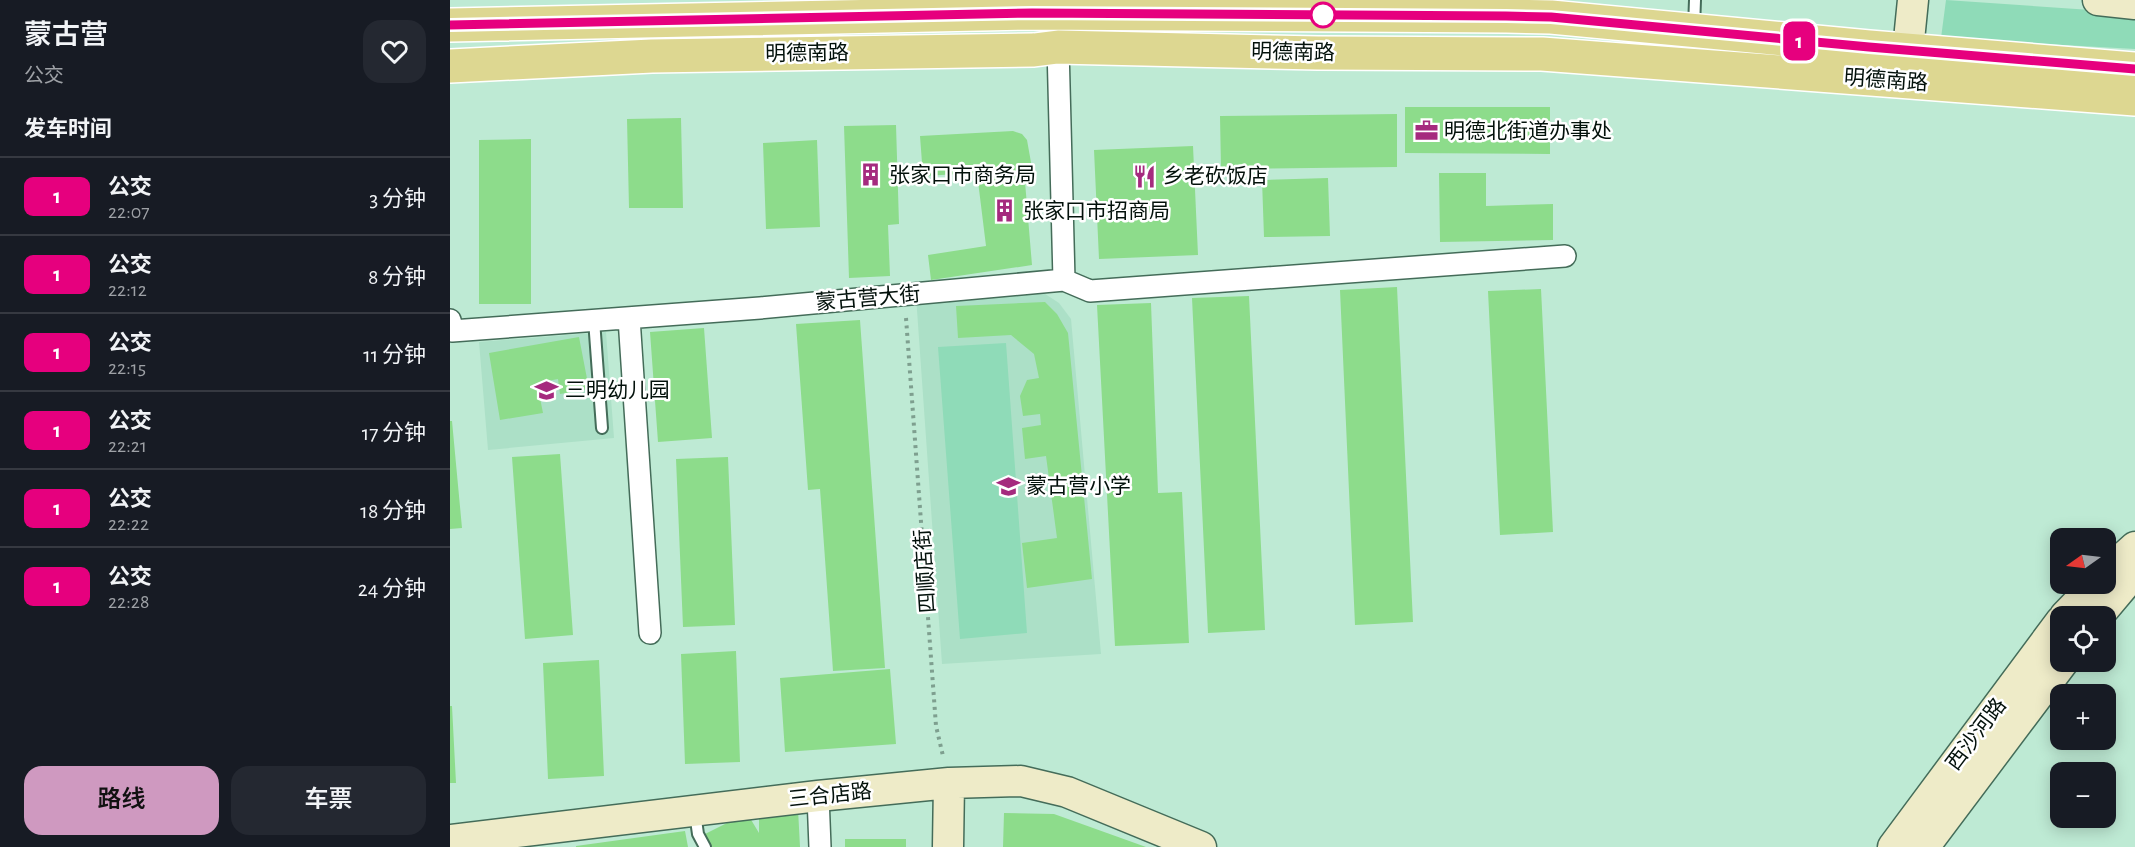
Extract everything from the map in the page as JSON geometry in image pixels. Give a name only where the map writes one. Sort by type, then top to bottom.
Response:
[{"type":"main road","name":"明德南路","points":[[450,25],[973,7],[1032,13],[1338,7],[1506,8],[1551,17],[1685,19],[1908,50],[2135,69]]},
{"type":"main road","points":[[1032,13],[1046,49]]},
{"type":"main road","points":[[1664,63],[1685,19]]},
{"type":"main road","name":"明德南路","points":[[450,66],[652,56],[1046,49],[1542,54],[2135,99]]},
{"type":"street","points":[[1908,50],[1913,0]]},
{"type":"street","points":[[2098,0],[2135,4]]},
{"type":"street","points":[[1046,49],[1064,279],[1090,291],[1565,256]]},
{"type":"street","name":"蒙古营大街","points":[[450,320],[452,331],[629,318],[1064,279]]},
{"type":"street","points":[[629,318],[650,633]]},
{"type":"street","points":[[2116,564],[2135,547]]},
{"type":"street","points":[[2106,606],[2135,572]]},
{"type":"street","points":[[2075,606],[2086,594]]},
{"type":"street","name":"西沙河路","points":[[1893,847],[2050,636]]},
{"type":"street","name":"西沙河路","points":[[1924,847],[2055,672]]},
{"type":"street","name":"三合店路","points":[[464,842],[695,810],[818,796],[949,783],[1021,781],[1067,792],[1201,847]]},
{"type":"street","points":[[948,847],[949,783]]},
{"type":"street","points":[[818,796],[820,847]]},
{"type":"lane","points":[[594,320],[602,428]]},
{"type":"lane","points":[[695,810],[698,834],[705,847]]},
{"type":"path","name":"四顺店街","points":[[905,294],[936,726],[949,783]]},
{"type":"shaded area","points":[[1946,0],[2135,13],[2135,49],[1941,38]]},
{"type":"shaded area","name":"蒙古营小学","points":[[1036,288],[1059,303],[1071,319],[1101,654],[942,664],[916,296]]},
{"type":"shaded area","name":"三明幼儿园","points":[[606,332],[614,438],[488,450],[479,342]]},
{"type":"shaded area","points":[[1006,343],[1027,633],[960,639],[938,347]]},
{"type":"building","points":[[1405,107],[1550,107],[1550,154],[1405,153]]},
{"type":"building","points":[[1397,114],[1397,167],[1221,169],[1220,116]]},
{"type":"building","points":[[681,118],[683,208],[629,208],[627,119]]},
{"type":"building","name":"张家口市商务局","points":[[896,125],[899,224],[888,225],[890,276],[849,278],[844,126]]},
{"type":"building","name":"张家口市招商局","points":[[1013,131],[1022,134],[1027,140],[1032,168],[1024,170],[1032,265],[931,280],[928,255],[986,246],[977,173],[923,176],[920,136]]},
{"type":"building","points":[[531,139],[531,304],[479,304],[479,140]]},
{"type":"building","points":[[817,140],[820,227],[766,229],[763,143]]},
{"type":"building","points":[[1193,146],[1198,255],[1099,259],[1094,150]]},
{"type":"building","points":[[1439,173],[1486,173],[1486,206],[1553,204],[1553,240],[1440,242]]},
{"type":"building","points":[[1328,178],[1330,236],[1264,237],[1262,180]]},
{"type":"building","points":[[1397,287],[1413,622],[1355,625],[1340,290]]},
{"type":"building","points":[[1541,289],[1553,532],[1500,535],[1488,291]]},
{"type":"building","points":[[1249,296],[1265,630],[1208,633],[1192,298]]},
{"type":"building","points":[[1045,302],[1057,314],[1068,333],[1092,579],[1027,588],[1022,543],[1057,538],[1046,456],[1025,459],[1022,428],[1041,425],[1040,414],[1023,416],[1020,396],[1027,380],[1039,378],[1034,354],[1011,335],[958,338],[956,306]]},
{"type":"building","points":[[1151,303],[1158,493],[1182,492],[1189,643],[1115,646],[1097,305]]},
{"type":"building","points":[[860,320],[885,668],[833,671],[820,489],[808,490],[796,324]]},
{"type":"building","points":[[704,328],[712,438],[658,442],[650,332]]},
{"type":"building","points":[[579,337],[589,389],[560,394],[558,379],[537,383],[543,413],[500,420],[489,353]]},
{"type":"building","points":[[450,421],[452,421],[462,528],[450,529]]},
{"type":"building","points":[[560,454],[573,635],[525,639],[512,457]]},
{"type":"building","points":[[728,457],[735,625],[683,627],[676,459]]},
{"type":"building","points":[[736,651],[740,762],[685,764],[681,654]]},
{"type":"building","points":[[599,660],[604,776],[548,779],[543,663]]},
{"type":"building","points":[[890,669],[896,744],[785,752],[780,678]]},
{"type":"building","points":[[450,706],[452,706],[456,783],[450,783]]},
{"type":"building","points":[[798,809],[800,847],[712,847],[705,834],[747,813],[759,833],[759,811]]},
{"type":"building","points":[[1004,813],[1054,814],[1146,847],[1003,847]]},
{"type":"building","points":[[685,831],[688,847],[576,847],[576,846]]},
{"type":"building","points":[[845,839],[906,839],[906,847],[845,847]]},
{"type":"bus line","name":"1","points":[[450,25],[1032,13],[1551,17],[2135,69]]},
{"type":"place","name":"明德北街道办事处","points":[[1426,131]]},
{"type":"place","name":"张家口市商务局","points":[[871,175]]},
{"type":"place","name":"乡老砍饭店","points":[[1145,176]]},
{"type":"place","name":"张家口市招商局","points":[[1005,211]]},
{"type":"place","name":"三明幼儿园","points":[[547,390]]},
{"type":"place","name":"蒙古营小学","points":[[1008,486]]}]
